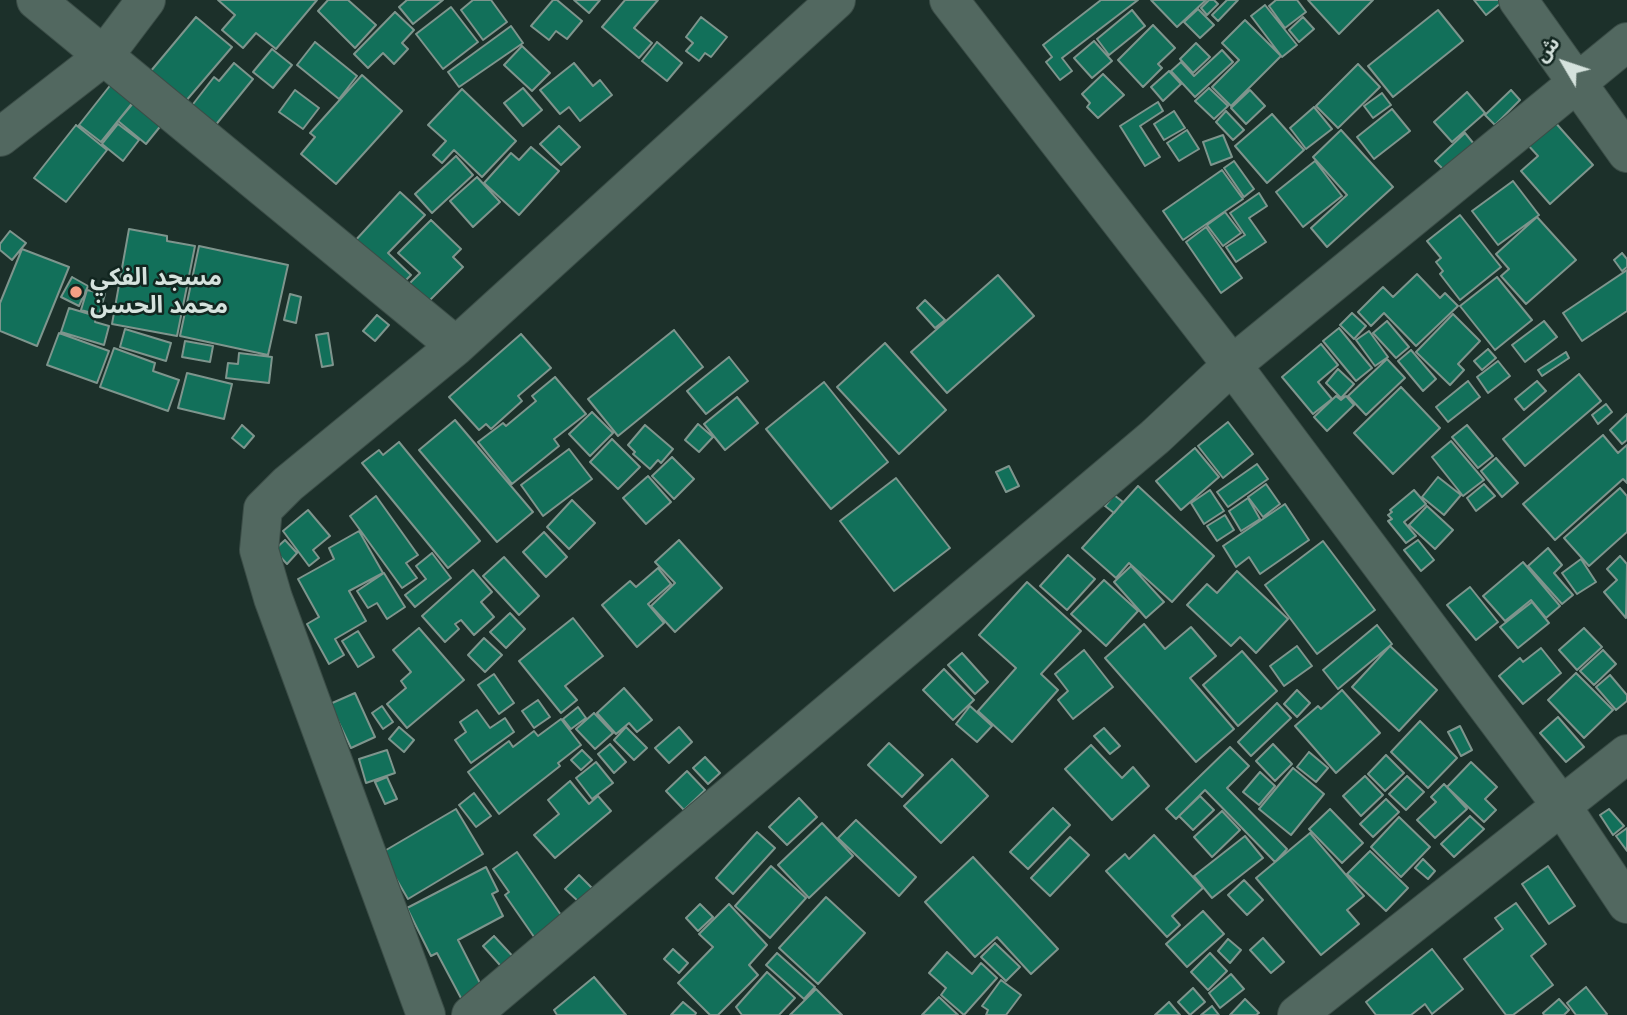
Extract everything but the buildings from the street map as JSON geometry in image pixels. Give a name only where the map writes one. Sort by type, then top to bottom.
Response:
[{"type":"street","points":[[36,0],[456,346]]},
{"type":"street","points":[[0,137],[103,57],[146,0]]},
{"type":"street","points":[[426,1015],[273,598],[259,550],[263,509],[288,484],[456,346],[836,0]]},
{"type":"street","points":[[949,0],[1232,365],[1561,805],[1627,904]]},
{"type":"street","points":[[1518,0],[1627,153]]},
{"type":"street","points":[[471,1015],[1154,437],[1232,365],[1627,42]]},
{"type":"street","points":[[1297,1015],[1627,754]]},
{"type":"place","name":"مسجد الفكي محمد الحسن","points":[[76,292]]}]
